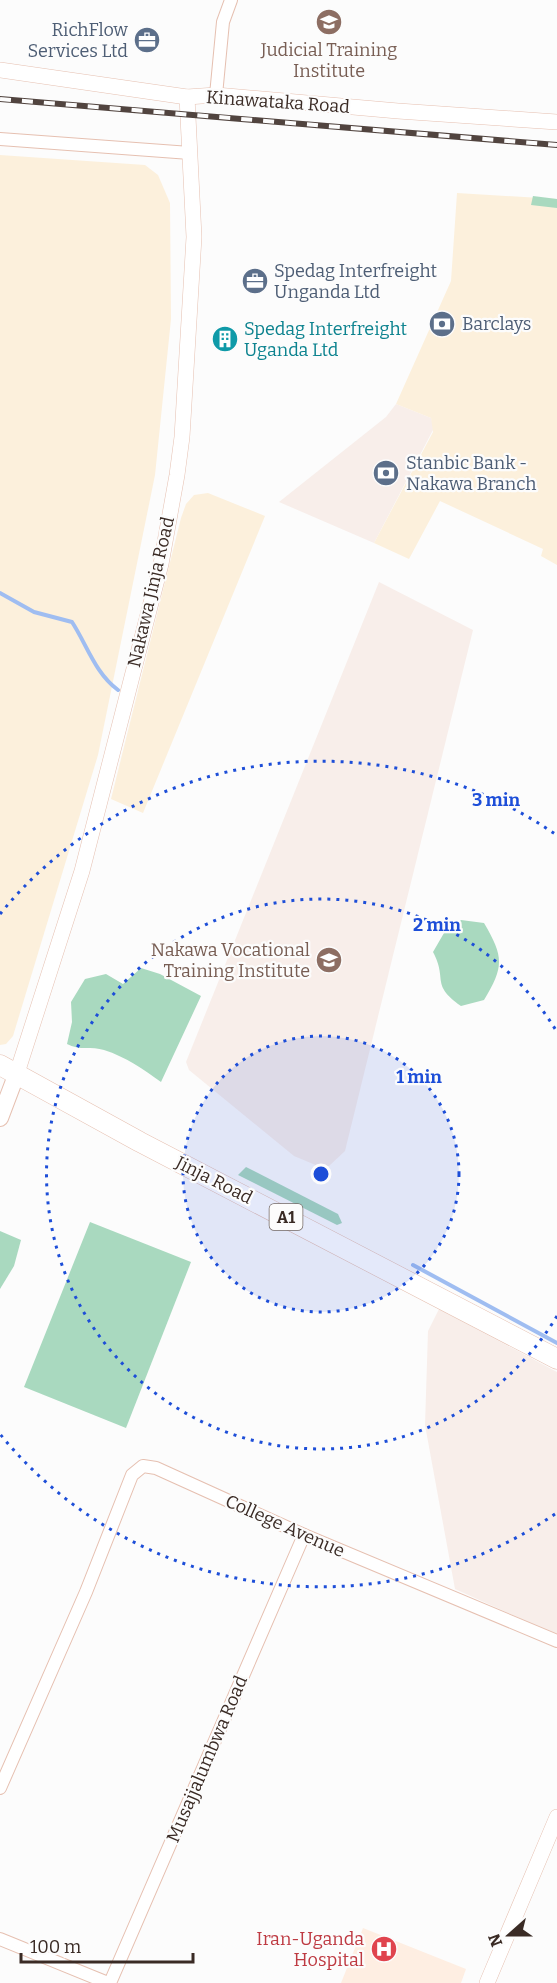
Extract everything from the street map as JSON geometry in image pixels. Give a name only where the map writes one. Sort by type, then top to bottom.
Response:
[{"type":"highway","name":"Jinja Road","points":[[8,1069],[140,1142],[557,1359]]},
{"type":"main road","points":[[0,1118],[8,1069]]},
{"type":"street","points":[[216,95],[223,22],[231,0]]},
{"type":"street","name":"Kinawataka Road","points":[[0,70],[188,97],[216,95],[557,122]]},
{"type":"street","name":"Nakawa Jinja Road","points":[[8,1069],[82,871],[161,564],[182,437],[194,237],[188,97]]},
{"type":"street","points":[[0,139],[190,153]]},
{"type":"street","name":"College Avenue","points":[[0,1788],[86,1592],[132,1475],[143,1466],[156,1468],[304,1536],[557,1641]]},
{"type":"street","name":"Musajjalumbwa Road","points":[[109,1983],[304,1536]]},
{"type":"street","points":[[487,1983],[557,1817]]},
{"type":"street","points":[[0,1938],[109,1983]]},
{"type":"shaded area","points":[[0,155],[145,165],[158,175],[170,203],[171,319],[155,475],[98,755],[13,1036],[6,1044],[0,1045]]},
{"type":"shaded area","points":[[457,193],[557,199],[557,565],[541,556],[543,549],[440,501],[409,559],[374,543],[433,432],[431,418],[396,404],[451,281]]},
{"type":"shaded area","points":[[396,404],[431,418],[434,428],[374,543],[279,502],[386,417]]},
{"type":"shaded area","points":[[208,493],[265,516],[143,813],[111,799],[181,518],[186,504],[194,495]]},
{"type":"shaded area","points":[[379,582],[473,630],[345,1151],[329,1166],[318,1166],[294,1156],[189,1070],[186,1062]]},
{"type":"shaded area","points":[[439,1309],[557,1372],[557,1635],[455,1589],[425,1425],[428,1331]]},
{"type":"shaded area","name":"Iran-Uganda Hospital","points":[[363,1928],[466,1969],[461,1983],[341,1983]]},
{"type":"green space","points":[[533,196],[557,199],[557,208],[531,205]]},
{"type":"green space","points":[[461,920],[484,923],[495,945],[499,962],[495,979],[484,1000],[461,1006],[442,987],[433,952],[444,933]]},
{"type":"green space","points":[[141,968],[160,974],[201,996],[161,1082],[120,1056],[99,1049],[67,1044],[72,1022],[71,1002],[85,979],[106,974],[123,984]]},
{"type":"green space","points":[[246,1167],[338,1214],[342,1223],[337,1225],[238,1175]]},
{"type":"green space","points":[[90,1222],[191,1262],[126,1428],[24,1387]]},
{"type":"green space","points":[[0,1231],[21,1240],[14,1266],[0,1289]]},
{"type":"waterway","points":[[0,593],[34,612],[72,622],[97,667],[118,690]]},
{"type":"waterway","points":[[413,1265],[557,1343]]},
{"type":"railway","points":[[0,99],[557,145]]},
{"type":"place","name":"Judicial Training Institute","points":[[329,22]]},
{"type":"place","name":"RichFlow Services Ltd","points":[[147,40]]},
{"type":"place","name":"Spedag Interfreight Unganda Ltd","points":[[255,281]]},
{"type":"place","name":"Barclays","points":[[442,324]]},
{"type":"place","name":"Spedag Interfreight Uganda Ltd","points":[[225,339]]},
{"type":"place","name":"Stanbic Bank - Nakawa Branch","points":[[386,473]]},
{"type":"place","name":"Nakawa Vocational Training Institute","points":[[329,960]]},
{"type":"place","name":"Iran-Uganda Hospital","points":[[384,1949]]}]
